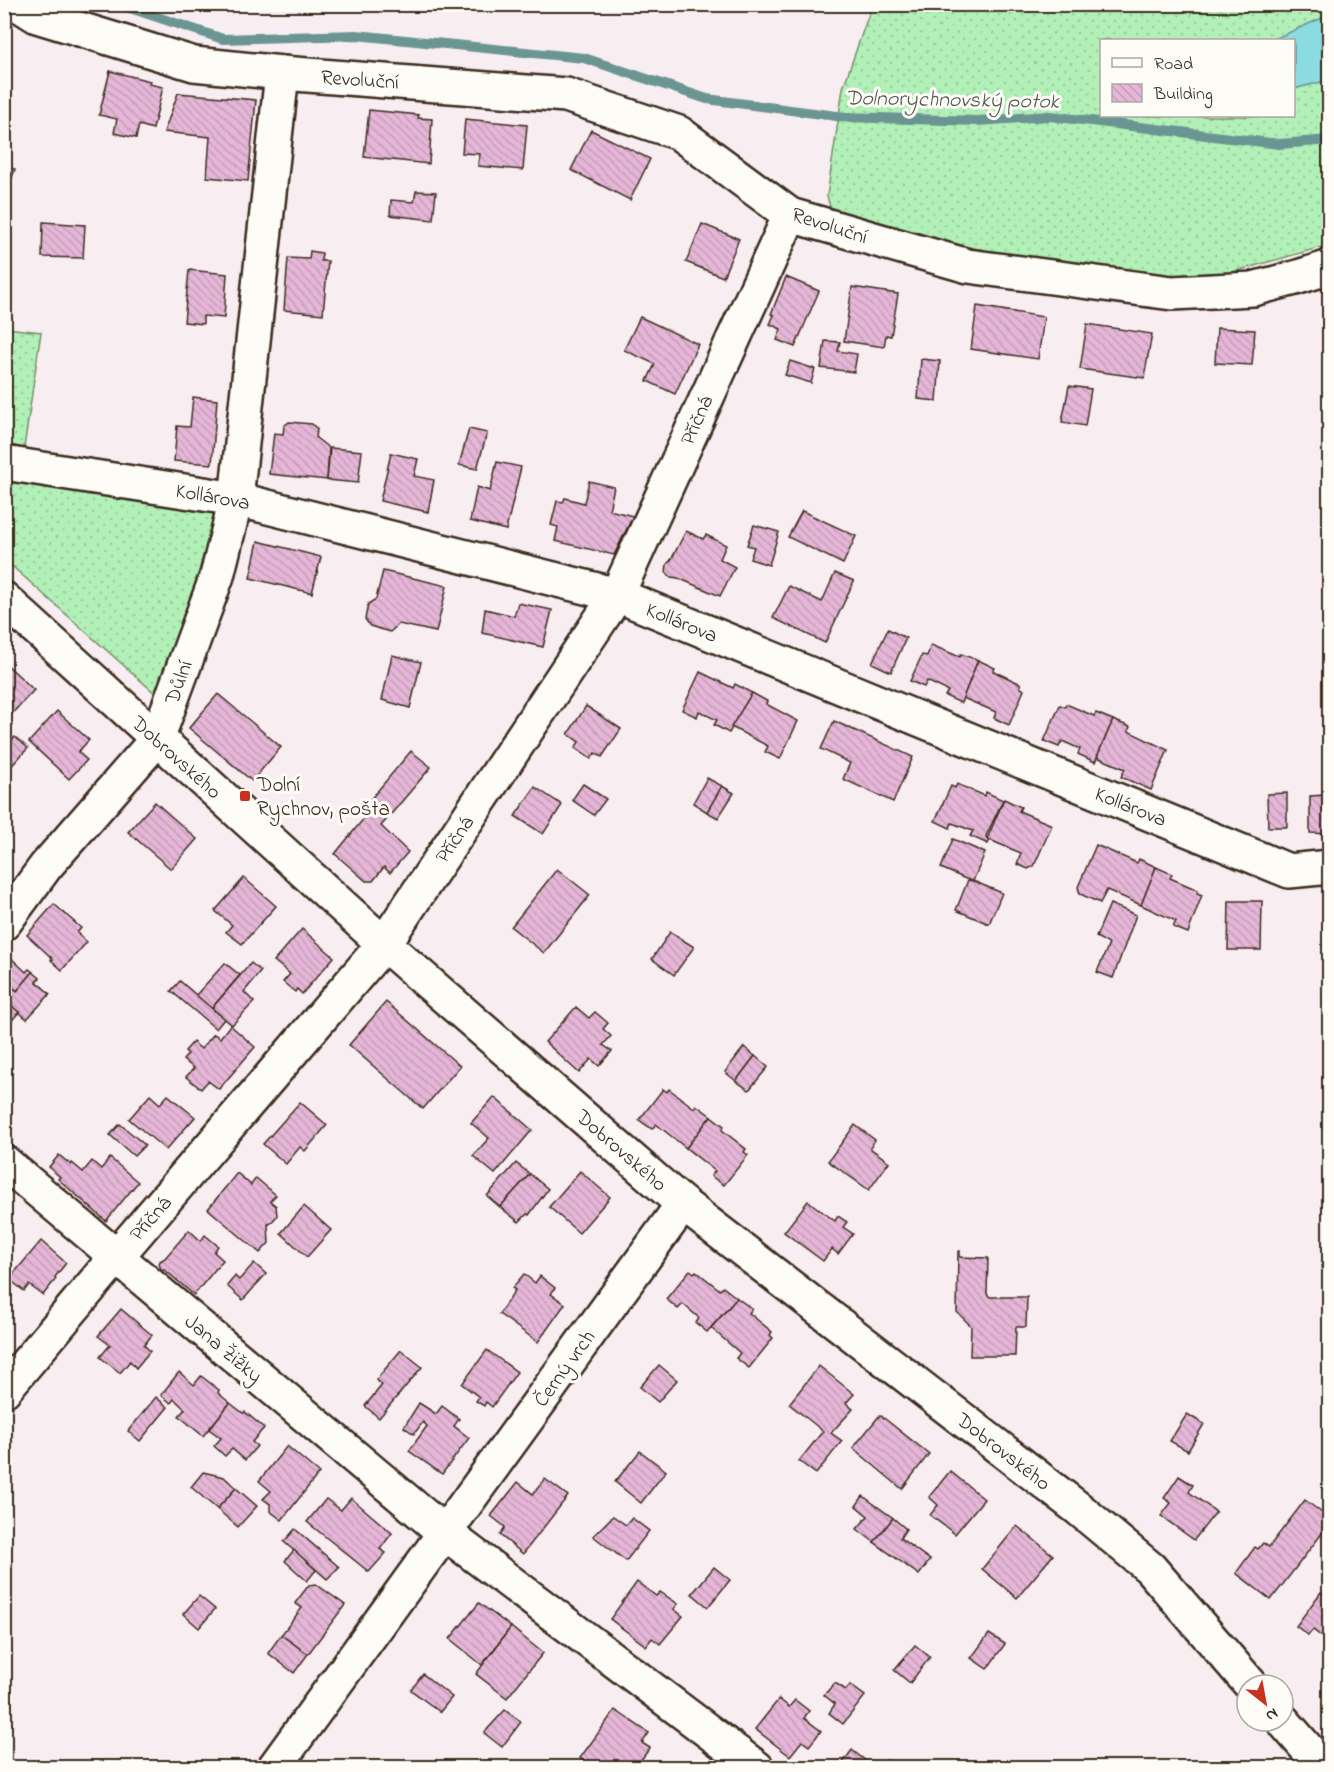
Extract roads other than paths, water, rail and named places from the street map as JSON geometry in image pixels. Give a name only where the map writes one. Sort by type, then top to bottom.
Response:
[{"type":"street","name":"Revoluční","points":[[18,4],[37,16],[194,64],[566,95],[679,133],[790,215],[968,266],[1172,293],[1252,289],[1296,279],[1329,267]]},
{"type":"street","points":[[236,499],[282,73]]},
{"type":"street","name":"Příčná","points":[[4,1390],[384,944],[616,595],[790,215]]},
{"type":"street","name":"Kollárova","points":[[4,463],[236,499],[616,595],[1289,871],[1329,867]]},
{"type":"street","name":"Důlní","points":[[4,923],[46,866],[157,739],[217,576],[236,499]]},
{"type":"street","name":"Dobrovského","points":[[4,599],[384,944],[683,1204],[1079,1509],[1150,1568],[1241,1673]]},
{"type":"street","name":"Jana Žižky","points":[[4,1162],[445,1533]]},
{"type":"street","name":"Černý vrch","points":[[274,1767],[683,1204]]},
{"type":"street","points":[[445,1533],[757,1767]]},
{"type":"street","points":[[1293,1733],[1323,1767]]},
{"type":"water","points":[[1329,15],[1329,78],[1295,89],[1295,39],[1274,39]]},
{"type":"waterway","name":"Dolnorychnovský potok","points":[[118,4],[223,39],[356,35],[584,58],[707,99],[844,117],[978,121],[1050,116],[1279,144],[1330,140]]},
{"type":"place","name":"Dolní Rychnov, pošta","points":[[245,796]]}]
